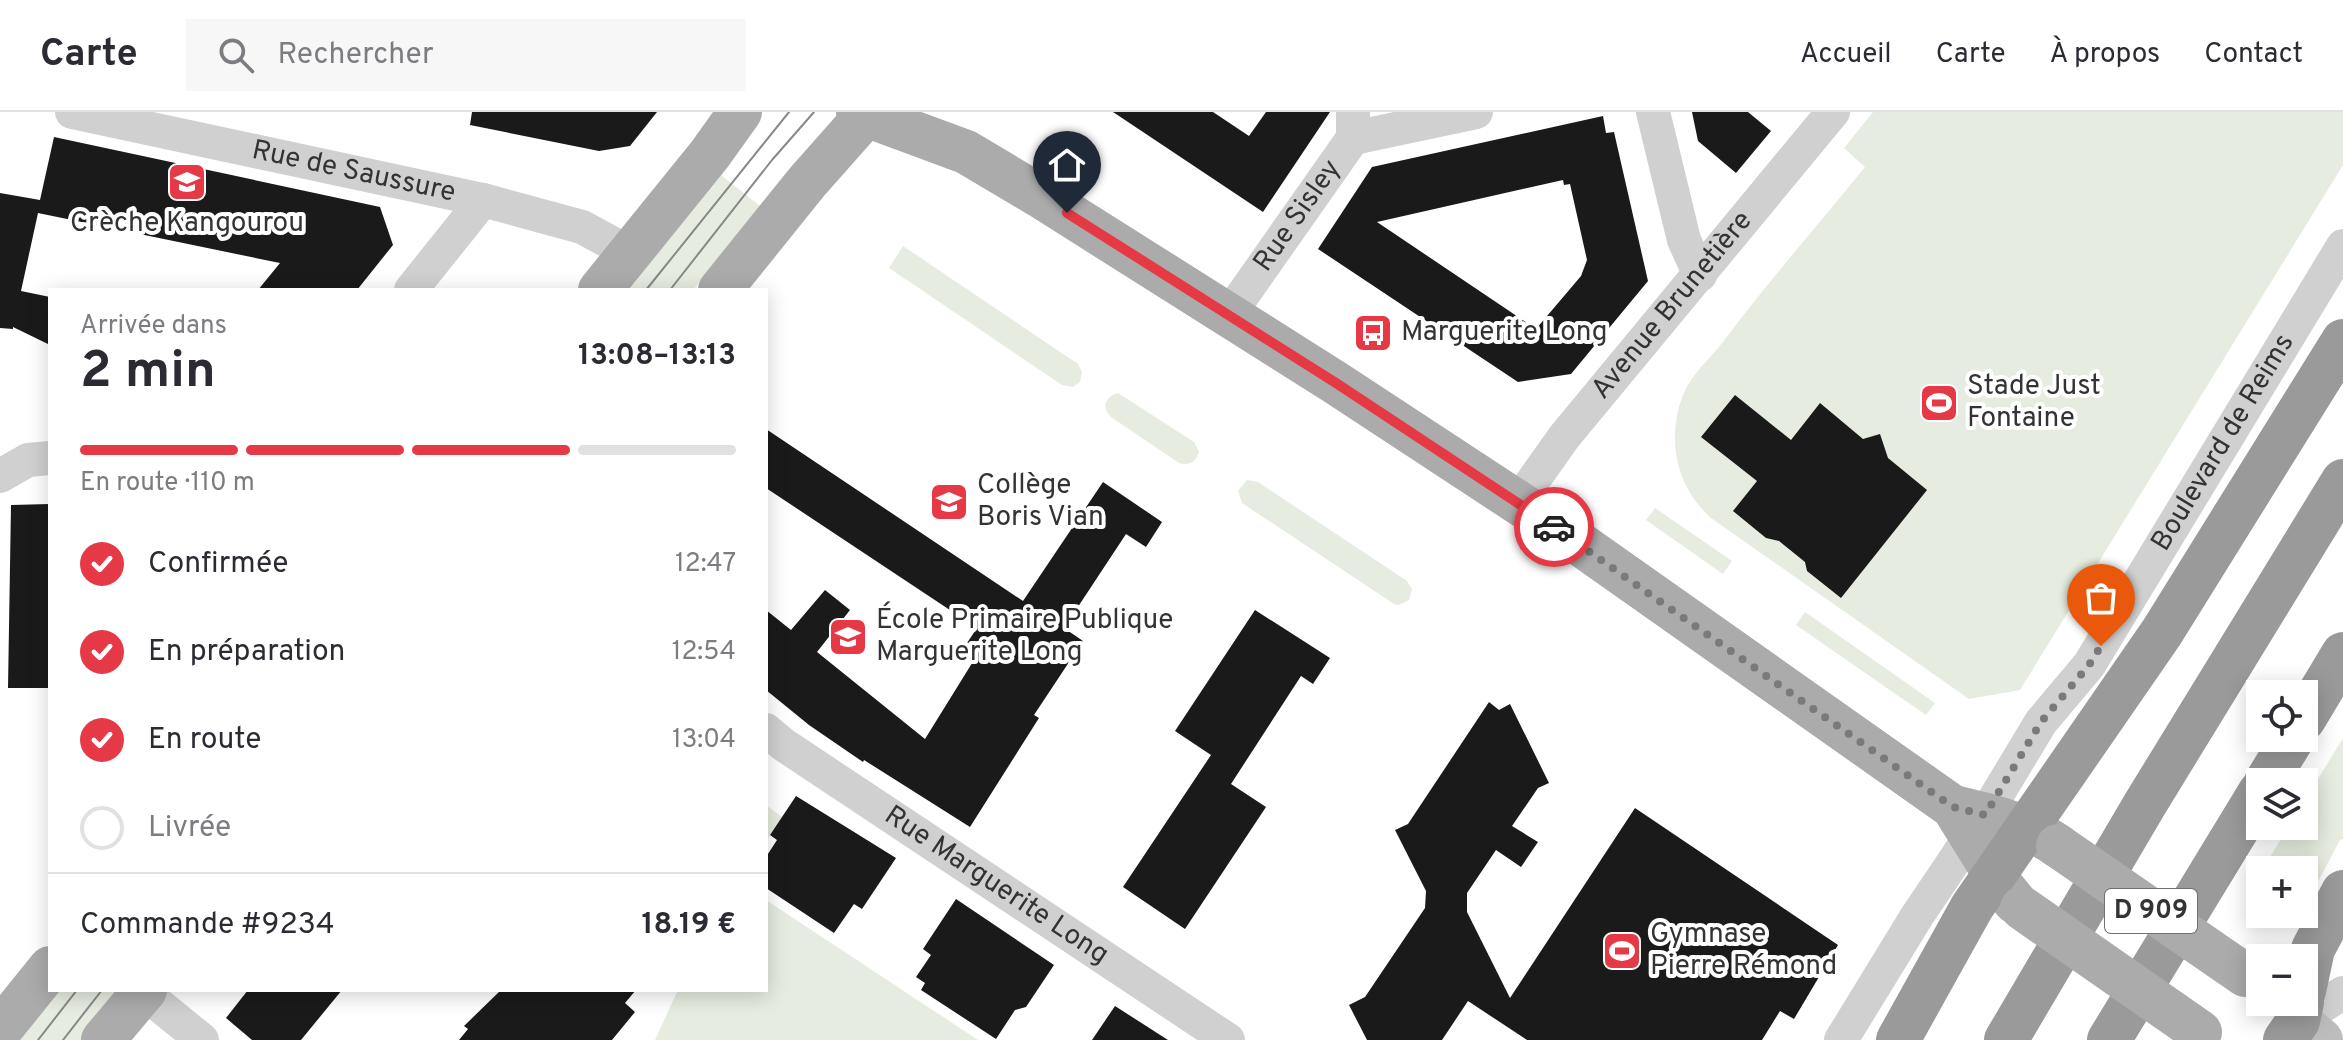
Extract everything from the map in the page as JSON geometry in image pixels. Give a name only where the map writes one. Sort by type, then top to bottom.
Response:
[{"type":"highway","points":[[1898,1040],[1952,940],[1994,874],[2042,837],[2162,632],[2343,341]]},
{"type":"highway","points":[[2006,1040],[2145,804],[2343,481]]},
{"type":"highway","points":[[2318,696],[2343,654]]},
{"type":"highway","points":[[2109,1040],[2246,815]]},
{"type":"highway","points":[[2316,944],[2343,892]]},
{"type":"main road","points":[[602,288],[740,112]]},
{"type":"main road","points":[[949,112],[966,152]]},
{"type":"main road","points":[[722,288],[864,113],[966,152],[1040,196],[1518,502],[1969,819]]},
{"type":"main road","name":"D 909","points":[[1969,819],[2042,837],[2246,980]]},
{"type":"main road","name":"D 909","points":[[1969,819],[1994,874],[2022,908],[2205,1036]]},
{"type":"main road","points":[[0,1030],[48,970]]},
{"type":"main road","points":[[103,1040],[143,992]]},
{"type":"street","name":"Rue de Saussure","points":[[72,112],[483,200],[582,227],[630,253]]},
{"type":"street","points":[[1353,125],[1476,112]]},
{"type":"street","points":[[1653,112],[1684,240],[1700,275]]},
{"type":"street","name":"Avenue Brunetière","points":[[1518,502],[1564,437],[1833,112]]},
{"type":"street","name":"Rue Sisley","points":[[1228,316],[1353,125]]},
{"type":"street","points":[[413,288],[483,200]]},
{"type":"street","name":"Boulevard de Reims","points":[[1841,1040],[1917,916],[1969,819],[2041,722],[2089,665],[2343,246]]},
{"type":"street","points":[[0,476],[28,460],[48,458]]},
{"type":"street","name":"Rue Marguerite Long","points":[[768,732],[797,754],[1228,1040]]},
{"type":"street","points":[[145,992],[202,1040]]},
{"type":"street","points":[[2318,1000],[2343,993]]},
{"type":"shaded area","name":"Stade Just Fontaine","points":[[1873,112],[2343,112],[2343,165],[2020,690],[1969,699],[1711,518],[1689,492],[1682,477],[1675,445],[1675,428],[1687,387],[1865,167],[1844,148]]},
{"type":"shaded area","points":[[716,171],[760,206],[695,288],[622,288]]},
{"type":"shaded area","points":[[903,246],[1078,364],[1082,372],[1080,382],[1073,387],[1062,385],[889,268]]},
{"type":"shaded area","points":[[1118,393],[1194,442],[1199,452],[1196,458],[1189,463],[1179,463],[1111,417],[1106,402]]},
{"type":"shaded area","points":[[1247,480],[1258,482],[1407,581],[1412,589],[1409,600],[1394,604],[1242,503],[1238,491]]},
{"type":"shaded area","points":[[1655,508],[1732,561],[1723,574],[1646,520]]},
{"type":"shaded area","points":[[1805,612],[1935,703],[1926,715],[1796,625]]},
{"type":"shaded area","points":[[2343,738],[2343,839],[2318,882],[2318,856],[2271,856],[2280,840],[2318,840],[2318,779]]},
{"type":"shaded area","points":[[768,806],[782,817],[768,838]]},
{"type":"shaded area","points":[[768,901],[978,1040],[655,1040],[677,992],[768,992]]},
{"type":"shaded area","points":[[53,992],[122,992],[84,1040],[14,1040]]},
{"type":"building","points":[[472,112],[657,112],[630,146],[599,151],[470,125]]},
{"type":"building","points":[[1113,112],[1213,112],[1249,136],[1266,112],[1330,112],[1263,212]]},
{"type":"building","points":[[1692,112],[1748,112],[1771,131],[1736,173],[1698,141]]},
{"type":"building","points":[[1603,116],[1606,133],[1614,132],[1648,281],[1571,374],[1518,382],[1318,249],[1372,167]],"holes":[[[1563,180],[1564,185],[1570,184],[1587,260],[1581,276],[1536,329],[1377,222]]]},
{"type":"building","points":[[54,137],[380,207],[393,245],[359,288],[260,288],[280,263],[38,213],[21,291],[48,297],[48,344],[13,327],[0,328],[0,193],[40,200]]},
{"type":"building","points":[[1735,395],[1791,440],[1820,403],[1863,439],[1880,434],[1888,458],[1927,490],[1841,598],[1807,571],[1805,562],[1779,541],[1766,538],[1733,511],[1757,481],[1701,437]]},
{"type":"building","points":[[768,430],[1023,601],[1103,482],[1162,522],[1146,547],[1126,534],[1064,628],[1083,641],[1034,715],[1039,718],[970,827],[863,762],[809,725],[768,692],[768,612],[791,630],[825,590],[850,610],[817,652],[925,739],[974,660],[961,652],[977,628],[768,489]]},
{"type":"building","points":[[48,504],[48,688],[8,688],[11,505]]},
{"type":"building","points":[[1255,610],[1330,658],[1313,684],[1301,676],[1231,784],[1266,807],[1185,929],[1123,887],[1211,755],[1175,731]]},
{"type":"building","points":[[1489,702],[1499,710],[1510,704],[1549,783],[1538,788],[1512,826],[1538,842],[1521,867],[1496,850],[1467,893],[1467,912],[1510,998],[1635,808],[1838,945],[1794,1019],[1780,1011],[1762,1040],[1527,1040],[1468,1001],[1442,1040],[1367,1040],[1349,1005],[1365,997],[1425,908],[1426,891],[1395,830],[1408,824]]},
{"type":"building","points":[[796,796],[896,858],[862,909],[854,904],[834,933],[768,889],[768,854],[777,840],[770,835]]},
{"type":"building","points":[[956,899],[1054,965],[1026,1007],[1015,1010],[996,1039],[921,990],[925,983],[916,977],[931,955],[923,949]]},
{"type":"building","points":[[246,992],[340,992],[301,1040],[252,1040],[226,1018]]},
{"type":"building","points":[[499,992],[634,992],[625,1003],[635,1012],[612,1040],[459,1040],[468,1029],[464,1026]]},
{"type":"building","points":[[1115,1006],[1168,1040],[1092,1040]]},
{"type":"tram line","points":[[648,288],[789,112]]},
{"type":"tram line","points":[[672,288],[772,160],[814,112]]},
{"type":"tram line","points":[[38,1040],[75,992]]},
{"type":"tram line","points":[[63,1040],[100,992]]},
{"type":"way so far","points":[[1554,527],[1953,807],[1985,815],[2041,722],[2101,646]]},
{"type":"place","name":"Crèche Kangourou","points":[[187,182]]},
{"type":"place","name":"Marguerite Long","points":[[1373,333]]},
{"type":"place","name":"Stade Just Fontaine","points":[[1939,403]]},
{"type":"place","name":"Collège Boris Vian","points":[[949,502]]},
{"type":"place","name":"École Primaire Publique Marguerite Long","points":[[848,637]]},
{"type":"place","name":"Gymnase Pierre Rémond","points":[[1622,951]]},
{"type":"route","points":[[1067,213],[1336,383],[1554,527]]}]
